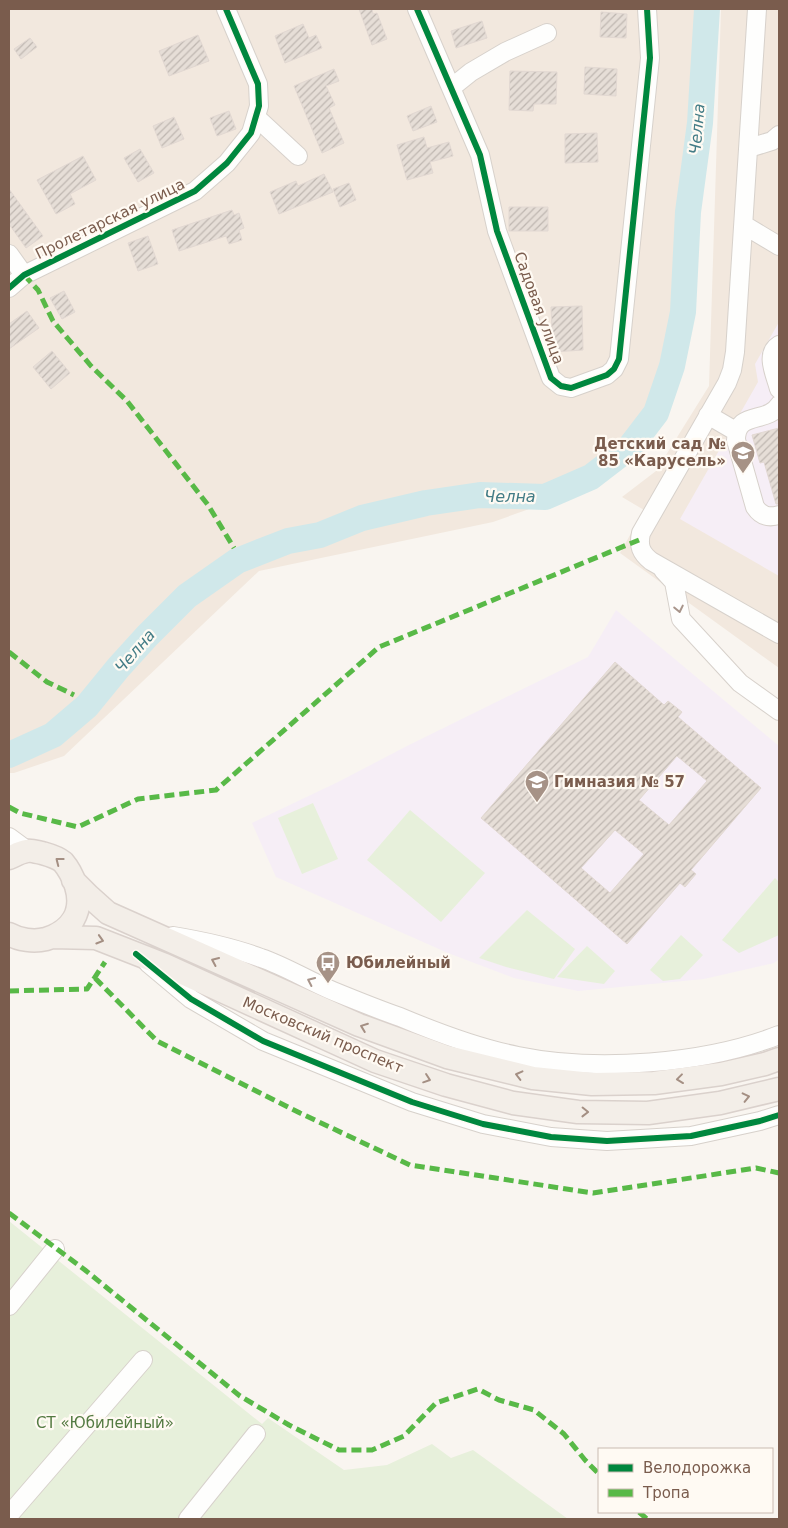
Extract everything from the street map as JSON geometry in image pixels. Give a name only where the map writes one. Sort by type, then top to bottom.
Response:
[{"type":"main road","name":"Московский проспект","points":[[18,855],[52,856],[62,862],[74,880],[108,913],[360,1025],[447,1057],[533,1078],[592,1084],[654,1083],[720,1074],[779,1059]]},
{"type":"main road","name":"Московский проспект","points":[[9,934],[15,938],[41,940],[62,932],[73,922],[78,910],[78,892],[74,880]]},
{"type":"main road","name":"Московский проспект","points":[[52,937],[96,938],[173,969],[376,1061],[446,1085],[513,1103],[578,1112],[648,1113],[720,1103],[779,1089]]},
{"type":"street","name":"Пролетарская улица","points":[[9,288],[24,275],[195,191],[227,163],[251,132],[259,106],[258,84],[226,9]]},
{"type":"street","name":"Садовая улица","points":[[417,9],[480,155],[497,231],[551,378],[561,386],[571,388],[607,375],[614,369],[619,359],[650,58],[647,9]]},
{"type":"street","points":[[758,9],[734,358],[727,383],[641,532],[639,540],[643,554],[651,561],[779,634]]},
{"type":"street","points":[[451,88],[471,72],[505,52],[546,33]]},
{"type":"street","points":[[256,117],[298,156]]},
{"type":"street","points":[[749,148],[772,141],[779,135]]},
{"type":"street","points":[[744,226],[779,246]]},
{"type":"street","points":[[9,254],[24,275]]},
{"type":"street","points":[[779,345],[771,356],[779,389]]},
{"type":"street","points":[[779,405],[772,413],[747,420],[742,424],[737,432],[736,440],[755,507],[767,516],[779,515]]},
{"type":"street","points":[[708,415],[737,432]]},
{"type":"street","points":[[660,566],[674,582],[681,619],[740,683],[779,711]]},
{"type":"street","points":[[9,837],[18,855]]},
{"type":"street","points":[[148,931],[222,945],[254,956],[332,991],[457,1040],[518,1056],[566,1063],[626,1064],[691,1058],[759,1043],[779,1035]]},
{"type":"street","points":[[136,954],[191,999],[263,1041],[412,1102],[483,1124],[551,1137],[606,1141],[691,1136],[779,1115]]},
{"type":"street","points":[[9,1306],[55,1249]]},
{"type":"street","points":[[9,1515],[143,1360]]},
{"type":"street","points":[[188,1519],[256,1434]]},
{"type":"shaded area","points":[[9,9],[716,9],[695,214],[644,444],[596,485],[493,522],[259,571],[64,756],[9,773]]},
{"type":"shaded area","points":[[721,9],[779,9],[779,668],[620,553],[644,510],[622,497],[656,471],[709,386]]},
{"type":"shaded area","name":"Детский сад № 85 «Карусель»","points":[[779,322],[779,576],[680,519],[758,382],[755,364]]},
{"type":"shaded area","name":"Гимназия № 57","points":[[616,610],[779,746],[779,959],[774,963],[704,979],[578,991],[514,978],[448,953],[276,877],[252,823],[588,657]]},
{"type":"green space","points":[[313,803],[338,859],[302,874],[278,818]]},
{"type":"green space","points":[[410,810],[485,873],[441,922],[367,860]]},
{"type":"green space","points":[[775,878],[779,882],[779,935],[739,953],[722,940]]},
{"type":"green space","points":[[527,910],[575,949],[554,979],[479,958]]},
{"type":"green space","points":[[681,935],[703,955],[680,979],[663,981],[650,970]]},
{"type":"green space","points":[[587,946],[615,971],[604,984],[557,977]]},
{"type":"green space","name":"СТ «Юбилейный»","points":[[9,1221],[262,1424],[268,1418],[344,1470],[387,1465],[432,1444],[451,1458],[473,1450],[568,1519],[9,1519]]},
{"type":"building","points":[[359,9],[372,9],[373,14],[377,13],[387,39],[372,45]]},
{"type":"building","points":[[601,12],[627,14],[626,38],[600,37]]},
{"type":"building","points":[[482,21],[487,38],[456,48],[451,31]]},
{"type":"building","points":[[303,24],[309,38],[316,35],[322,48],[285,63],[275,36]]},
{"type":"building","points":[[198,35],[209,61],[169,76],[159,51]]},
{"type":"building","points":[[30,38],[37,47],[21,59],[14,49]]},
{"type":"building","points":[[585,67],[617,69],[616,96],[584,94]]},
{"type":"building","points":[[334,69],[339,81],[326,86],[335,105],[329,108],[344,143],[322,153],[294,86]]},
{"type":"building","points":[[510,71],[557,72],[556,104],[534,104],[533,111],[509,110]]},
{"type":"building","points":[[431,106],[437,122],[413,131],[407,116]]},
{"type":"building","points":[[229,111],[236,129],[217,136],[210,118]]},
{"type":"building","points":[[174,117],[184,139],[162,148],[153,126]]},
{"type":"building","points":[[597,133],[598,162],[565,163],[565,134]]},
{"type":"building","points":[[424,137],[427,148],[449,142],[453,156],[430,162],[433,173],[407,180],[397,145]]},
{"type":"building","points":[[140,149],[154,173],[138,182],[124,158]]},
{"type":"building","points":[[83,156],[96,180],[70,194],[75,204],[56,214],[37,180]]},
{"type":"building","points":[[324,174],[333,192],[279,214],[270,192],[296,181],[298,186]]},
{"type":"building","points":[[349,183],[356,200],[340,207],[333,189]]},
{"type":"building","points":[[9,189],[43,236],[26,248],[9,224]]},
{"type":"building","points":[[509,207],[548,207],[548,231],[509,231]]},
{"type":"building","points":[[232,210],[234,215],[239,213],[244,228],[239,230],[242,240],[229,244],[226,236],[179,251],[172,230]]},
{"type":"building","points":[[148,236],[158,264],[138,271],[128,243]]},
{"type":"building","points":[[64,291],[75,312],[62,319],[50,298]]},
{"type":"building","points":[[582,306],[583,350],[553,352],[551,307]]},
{"type":"building","points":[[27,311],[39,328],[9,349],[9,324]]},
{"type":"building","points":[[52,351],[70,373],[51,389],[33,367]]},
{"type":"building","points":[[779,428],[779,504],[776,504],[764,462],[760,463],[752,435]]},
{"type":"building","points":[[615,662],[664,705],[668,701],[682,712],[678,717],[761,788],[691,870],[696,874],[685,887],[680,883],[627,944],[481,818]],"holes":[[[677,756],[707,781],[669,825],[639,800]],[[615,830],[644,854],[610,893],[581,868]]]},
{"type":"waterway","name":"Челна","points":[[9,755],[53,735],[87,706],[147,636],[187,596],[237,561],[288,541],[320,535],[362,518],[426,503],[480,495],[545,497],[591,477],[630,447],[656,413],[672,366],[683,312],[688,212],[700,123],[707,9]]},
{"type":"marked path","points":[[24,275],[38,290],[53,321],[91,366],[127,401],[208,505],[234,548]]},
{"type":"marked path","points":[[9,807],[20,813],[78,827],[138,799],[216,790],[379,647],[639,540]]},
{"type":"marked path","points":[[9,652],[47,682],[74,695]]},
{"type":"marked path","points":[[9,991],[87,989],[105,962]]},
{"type":"marked path","points":[[95,978],[157,1041],[300,1113],[410,1165],[593,1193],[756,1168],[779,1173]]},
{"type":"marked path","points":[[9,1213],[85,1270],[240,1396],[289,1425],[339,1450],[372,1450],[404,1436],[436,1403],[478,1389],[499,1400],[534,1410],[564,1434],[598,1473]]},
{"type":"marked path","points":[[640,1513],[647,1519]]},
{"type":"cycle path","points":[[9,288],[24,275],[195,191],[227,163],[251,133],[259,106],[258,84],[226,9]]},
{"type":"cycle path","points":[[417,9],[480,155],[497,231],[551,378],[561,386],[571,388],[607,375],[614,369],[619,359],[650,58],[647,9]]},
{"type":"cycle path","points":[[136,954],[191,999],[263,1041],[412,1102],[483,1124],[551,1137],[607,1141],[691,1136],[779,1115]]},
{"type":"place","name":"Детский сад № 85 «Карусель»","points":[[743,474]]},
{"type":"place","name":"Гимназия № 57","points":[[537,803]]},
{"type":"place","name":"Юбилейный","points":[[328,984]]}]
